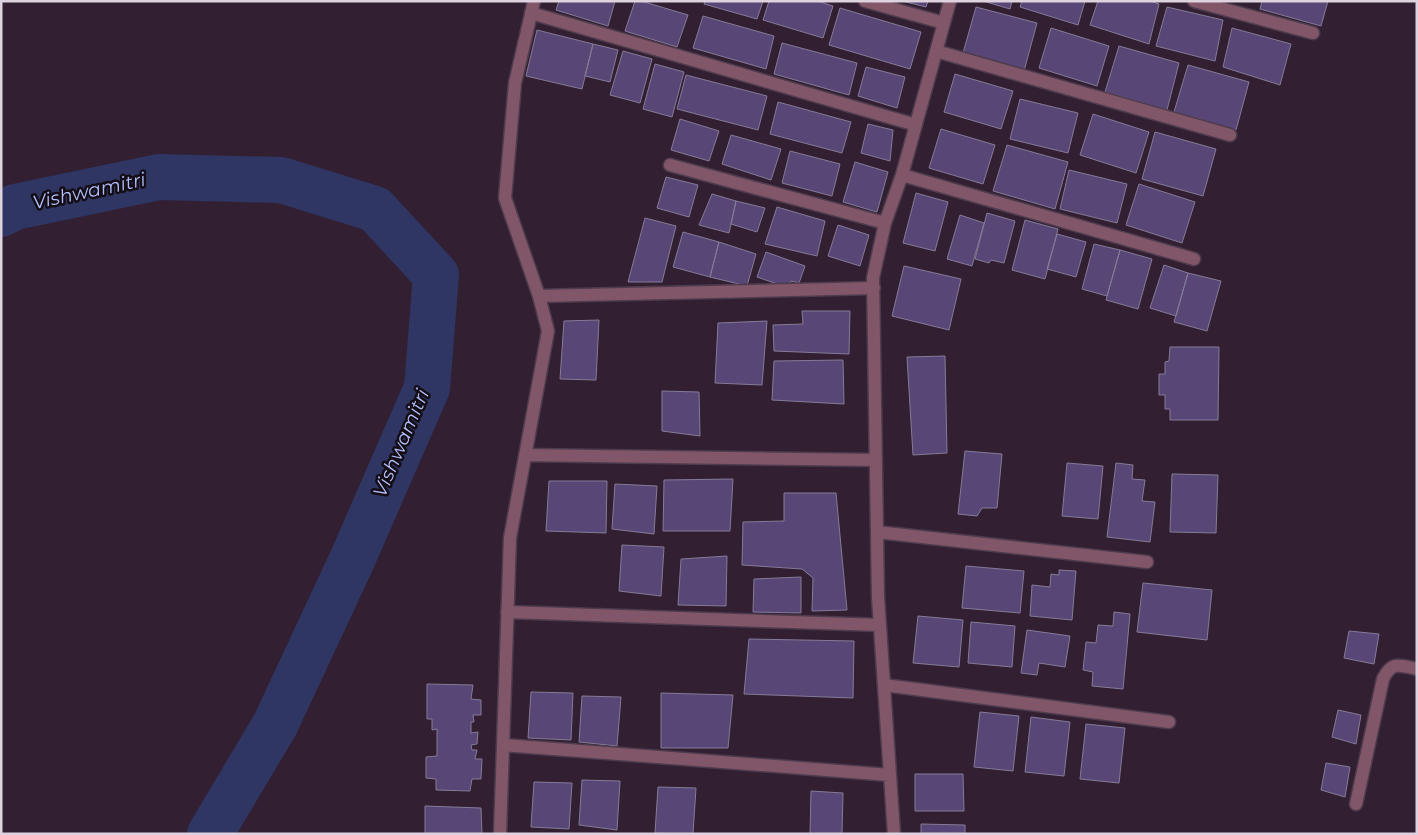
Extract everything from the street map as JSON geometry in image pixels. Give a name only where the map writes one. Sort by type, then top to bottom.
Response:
[{"type":"street","points":[[865,1],[944,23]]},
{"type":"street","points":[[894,834],[880,625],[873,278],[886,223],[902,175],[950,1]]},
{"type":"street","points":[[1194,1],[1313,33]]},
{"type":"street","points":[[500,834],[510,538],[548,331],[539,296],[505,198],[515,83],[533,7],[916,125]]},
{"type":"street","points":[[936,51],[1230,135]]},
{"type":"street","points":[[670,165],[886,223]]},
{"type":"street","points":[[902,175],[1194,259]]},
{"type":"street","points":[[539,296],[874,288]]},
{"type":"street","points":[[525,455],[876,460]]},
{"type":"street","points":[[877,532],[1147,562]]},
{"type":"street","points":[[507,612],[880,625]]},
{"type":"street","points":[[1356,804],[1382,679],[1387,670],[1393,666],[1399,665],[1417,669]]},
{"type":"street","points":[[884,685],[1169,722]]},
{"type":"street","points":[[502,744],[890,775]]},
{"type":"building","points":[[559,1],[615,1],[608,26],[556,10]]},
{"type":"building","points":[[635,1],[641,1],[688,15],[677,47],[625,31]]},
{"type":"building","points":[[705,1],[763,1],[757,19],[704,4]]},
{"type":"building","points":[[769,1],[817,1],[833,6],[823,38],[763,20]]},
{"type":"building","points":[[902,1],[928,1],[926,7]]},
{"type":"building","points":[[983,1],[1012,1],[1010,9]]},
{"type":"building","points":[[1022,1],[1085,1],[1078,25],[1020,7]]},
{"type":"building","points":[[1098,1],[1150,1],[1159,4],[1149,44],[1090,25]]},
{"type":"building","points":[[1262,1],[1328,1],[1321,26],[1260,9]]},
{"type":"building","points":[[976,7],[1037,23],[1024,71],[963,53]]},
{"type":"building","points":[[1167,7],[1223,20],[1215,61],[1156,46]]},
{"type":"building","points":[[840,8],[921,32],[910,69],[829,45]]},
{"type":"building","points":[[703,16],[774,36],[766,69],[693,48]]},
{"type":"building","points":[[1051,28],[1109,46],[1097,86],[1039,68]]},
{"type":"building","points":[[1232,28],[1291,44],[1280,85],[1223,67]]},
{"type":"building","points":[[537,30],[593,44],[582,89],[526,76]]},
{"type":"building","points":[[782,43],[857,63],[849,95],[774,74]]},
{"type":"building","points":[[593,44],[618,50],[610,82],[585,76]]},
{"type":"building","points":[[1119,46],[1179,63],[1167,110],[1105,92]]},
{"type":"building","points":[[623,51],[652,59],[640,103],[610,95]]},
{"type":"building","points":[[655,64],[684,72],[672,117],[643,109]]},
{"type":"building","points":[[1188,65],[1249,82],[1236,130],[1174,112]]},
{"type":"building","points":[[866,67],[905,77],[897,108],[858,96]]},
{"type":"building","points":[[955,74],[1013,91],[1001,129],[944,112]]},
{"type":"building","points":[[686,75],[767,96],[758,130],[677,109]]},
{"type":"building","points":[[1020,99],[1078,113],[1068,153],[1010,139]]},
{"type":"building","points":[[778,102],[851,122],[842,153],[770,134]]},
{"type":"building","points":[[1093,114],[1149,132],[1136,173],[1080,155]]},
{"type":"building","points":[[680,119],[719,131],[709,161],[671,150]]},
{"type":"building","points":[[868,124],[893,130],[890,161],[861,153]]},
{"type":"building","points":[[941,129],[995,145],[983,184],[929,168]]},
{"type":"building","points":[[1155,132],[1216,149],[1203,196],[1142,179]]},
{"type":"building","points":[[731,135],[781,149],[771,180],[722,164]]},
{"type":"building","points":[[1007,145],[1068,162],[1055,209],[993,191]]},
{"type":"building","points":[[790,151],[840,164],[832,196],[782,183]]},
{"type":"building","points":[[855,162],[888,172],[877,212],[843,202]]},
{"type":"building","points":[[1069,170],[1127,184],[1117,223],[1060,209]]},
{"type":"building","points":[[666,177],[698,185],[689,217],[657,208]]},
{"type":"building","points":[[1139,184],[1195,202],[1182,243],[1126,225]]},
{"type":"building","points":[[916,193],[948,202],[935,251],[903,243]]},
{"type":"building","points":[[712,194],[736,201],[729,233],[699,225]]},
{"type":"building","points":[[736,201],[765,208],[757,232],[731,224]]},
{"type":"building","points":[[777,207],[825,221],[817,256],[765,244]]},
{"type":"building","points":[[987,213],[1015,221],[1004,263],[991,260],[989,263],[975,259]]},
{"type":"building","points":[[960,215],[984,223],[972,266],[947,259]]},
{"type":"building","points":[[645,218],[676,226],[662,282],[628,282]]},
{"type":"building","points":[[1025,220],[1058,229],[1045,279],[1012,270]]},
{"type":"building","points":[[838,225],[869,235],[860,266],[828,256]]},
{"type":"building","points":[[683,232],[719,242],[710,277],[673,267]]},
{"type":"building","points":[[1057,234],[1086,242],[1076,277],[1047,269]]},
{"type":"building","points":[[719,242],[756,254],[747,286],[710,277]]},
{"type":"building","points":[[1094,244],[1120,250],[1107,296],[1082,289]]},
{"type":"building","points":[[1120,250],[1152,259],[1138,309],[1106,300]]},
{"type":"building","points":[[766,252],[805,266],[799,283],[791,281],[789,288],[757,277]]},
{"type":"building","points":[[1164,265],[1188,273],[1176,316],[1150,308]]},
{"type":"building","points":[[904,266],[961,279],[949,330],[892,316]]},
{"type":"building","points":[[1188,273],[1221,281],[1207,331],[1174,322]]},
{"type":"building","points":[[802,311],[850,311],[849,354],[774,351],[773,325],[803,324]]},
{"type":"building","points":[[599,320],[596,380],[560,379],[564,321]]},
{"type":"building","points":[[767,321],[762,385],[715,383],[718,323]]},
{"type":"building","points":[[1170,347],[1219,347],[1218,420],[1170,420],[1170,409],[1165,409],[1165,395],[1159,395],[1159,374],[1165,374],[1165,362],[1169,361]]},
{"type":"building","points":[[945,356],[947,453],[913,455],[907,357]]},
{"type":"building","points":[[843,360],[844,404],[772,400],[774,361]]},
{"type":"building","points":[[662,391],[699,392],[700,436],[662,431]]},
{"type":"building","points":[[965,451],[1002,454],[997,508],[982,508],[977,516],[958,514]]},
{"type":"building","points":[[1067,463],[1103,466],[1098,519],[1062,516]]},
{"type":"building","points":[[1116,463],[1133,465],[1132,479],[1145,480],[1142,501],[1155,502],[1150,542],[1107,537]]},
{"type":"building","points":[[1172,474],[1218,475],[1216,533],[1170,532]]},
{"type":"building","points":[[733,479],[730,531],[663,531],[664,480]]},
{"type":"building","points":[[549,481],[607,481],[606,533],[546,531]]},
{"type":"building","points":[[615,484],[657,486],[654,534],[612,529]]},
{"type":"building","points":[[784,493],[836,493],[847,610],[812,611],[813,578],[802,569],[742,565],[743,522],[784,521]]},
{"type":"building","points":[[622,545],[664,547],[661,596],[619,591]]},
{"type":"building","points":[[727,556],[726,606],[678,605],[681,559]]},
{"type":"building","points":[[966,566],[1024,571],[1020,613],[962,608]]},
{"type":"building","points":[[1059,570],[1076,571],[1072,620],[1030,616],[1032,585],[1050,587],[1051,574],[1059,575]]},
{"type":"building","points":[[801,577],[801,613],[753,612],[754,579]]},
{"type":"building","points":[[1143,583],[1212,590],[1207,640],[1137,632]]},
{"type":"building","points":[[1114,612],[1130,614],[1123,689],[1092,686],[1093,672],[1083,670],[1086,642],[1096,643],[1098,625],[1113,626]]},
{"type":"building","points":[[918,616],[963,620],[959,667],[913,663]]},
{"type":"building","points":[[971,622],[1015,626],[1012,667],[968,663]]},
{"type":"building","points":[[1027,630],[1070,636],[1065,667],[1039,663],[1037,675],[1021,673]]},
{"type":"building","points":[[1349,631],[1379,634],[1374,664],[1344,658]]},
{"type":"building","points":[[749,639],[854,641],[853,698],[744,694]]},
{"type":"building","points":[[427,684],[473,685],[471,699],[481,700],[481,715],[473,715],[474,722],[471,722],[471,733],[478,732],[477,744],[471,745],[472,750],[477,750],[475,759],[482,759],[481,779],[472,779],[470,791],[436,790],[436,779],[426,778],[426,757],[437,756],[437,729],[432,730],[432,719],[427,719]]},
{"type":"building","points":[[531,692],[573,693],[571,740],[528,738]]},
{"type":"building","points":[[661,693],[733,695],[728,748],[661,748]]},
{"type":"building","points":[[582,696],[621,697],[617,746],[579,742]]},
{"type":"building","points":[[1338,710],[1361,715],[1356,744],[1332,737]]},
{"type":"building","points":[[980,712],[1019,716],[1013,771],[974,767]]},
{"type":"building","points":[[1031,717],[1070,722],[1064,776],[1025,772]]},
{"type":"building","points":[[1086,724],[1125,728],[1119,783],[1080,779]]},
{"type":"building","points":[[1326,763],[1350,767],[1345,797],[1321,790]]},
{"type":"building","points":[[915,774],[963,774],[964,811],[915,811]]},
{"type":"building","points":[[582,780],[620,781],[617,830],[579,825]]},
{"type":"building","points":[[534,782],[572,783],[569,829],[531,827]]},
{"type":"building","points":[[658,787],[696,788],[693,834],[655,833]]},
{"type":"building","points":[[811,791],[843,793],[842,834],[810,834]]},
{"type":"building","points":[[425,806],[481,808],[482,834],[425,834]]},
{"type":"building","points":[[921,824],[965,825],[965,834],[921,834]]},
{"type":"waterway","name":"Vishwamitri","points":[[1,214],[15,207],[159,177],[281,180],[375,209],[436,275],[427,388],[352,560],[275,725],[210,834]]}]
